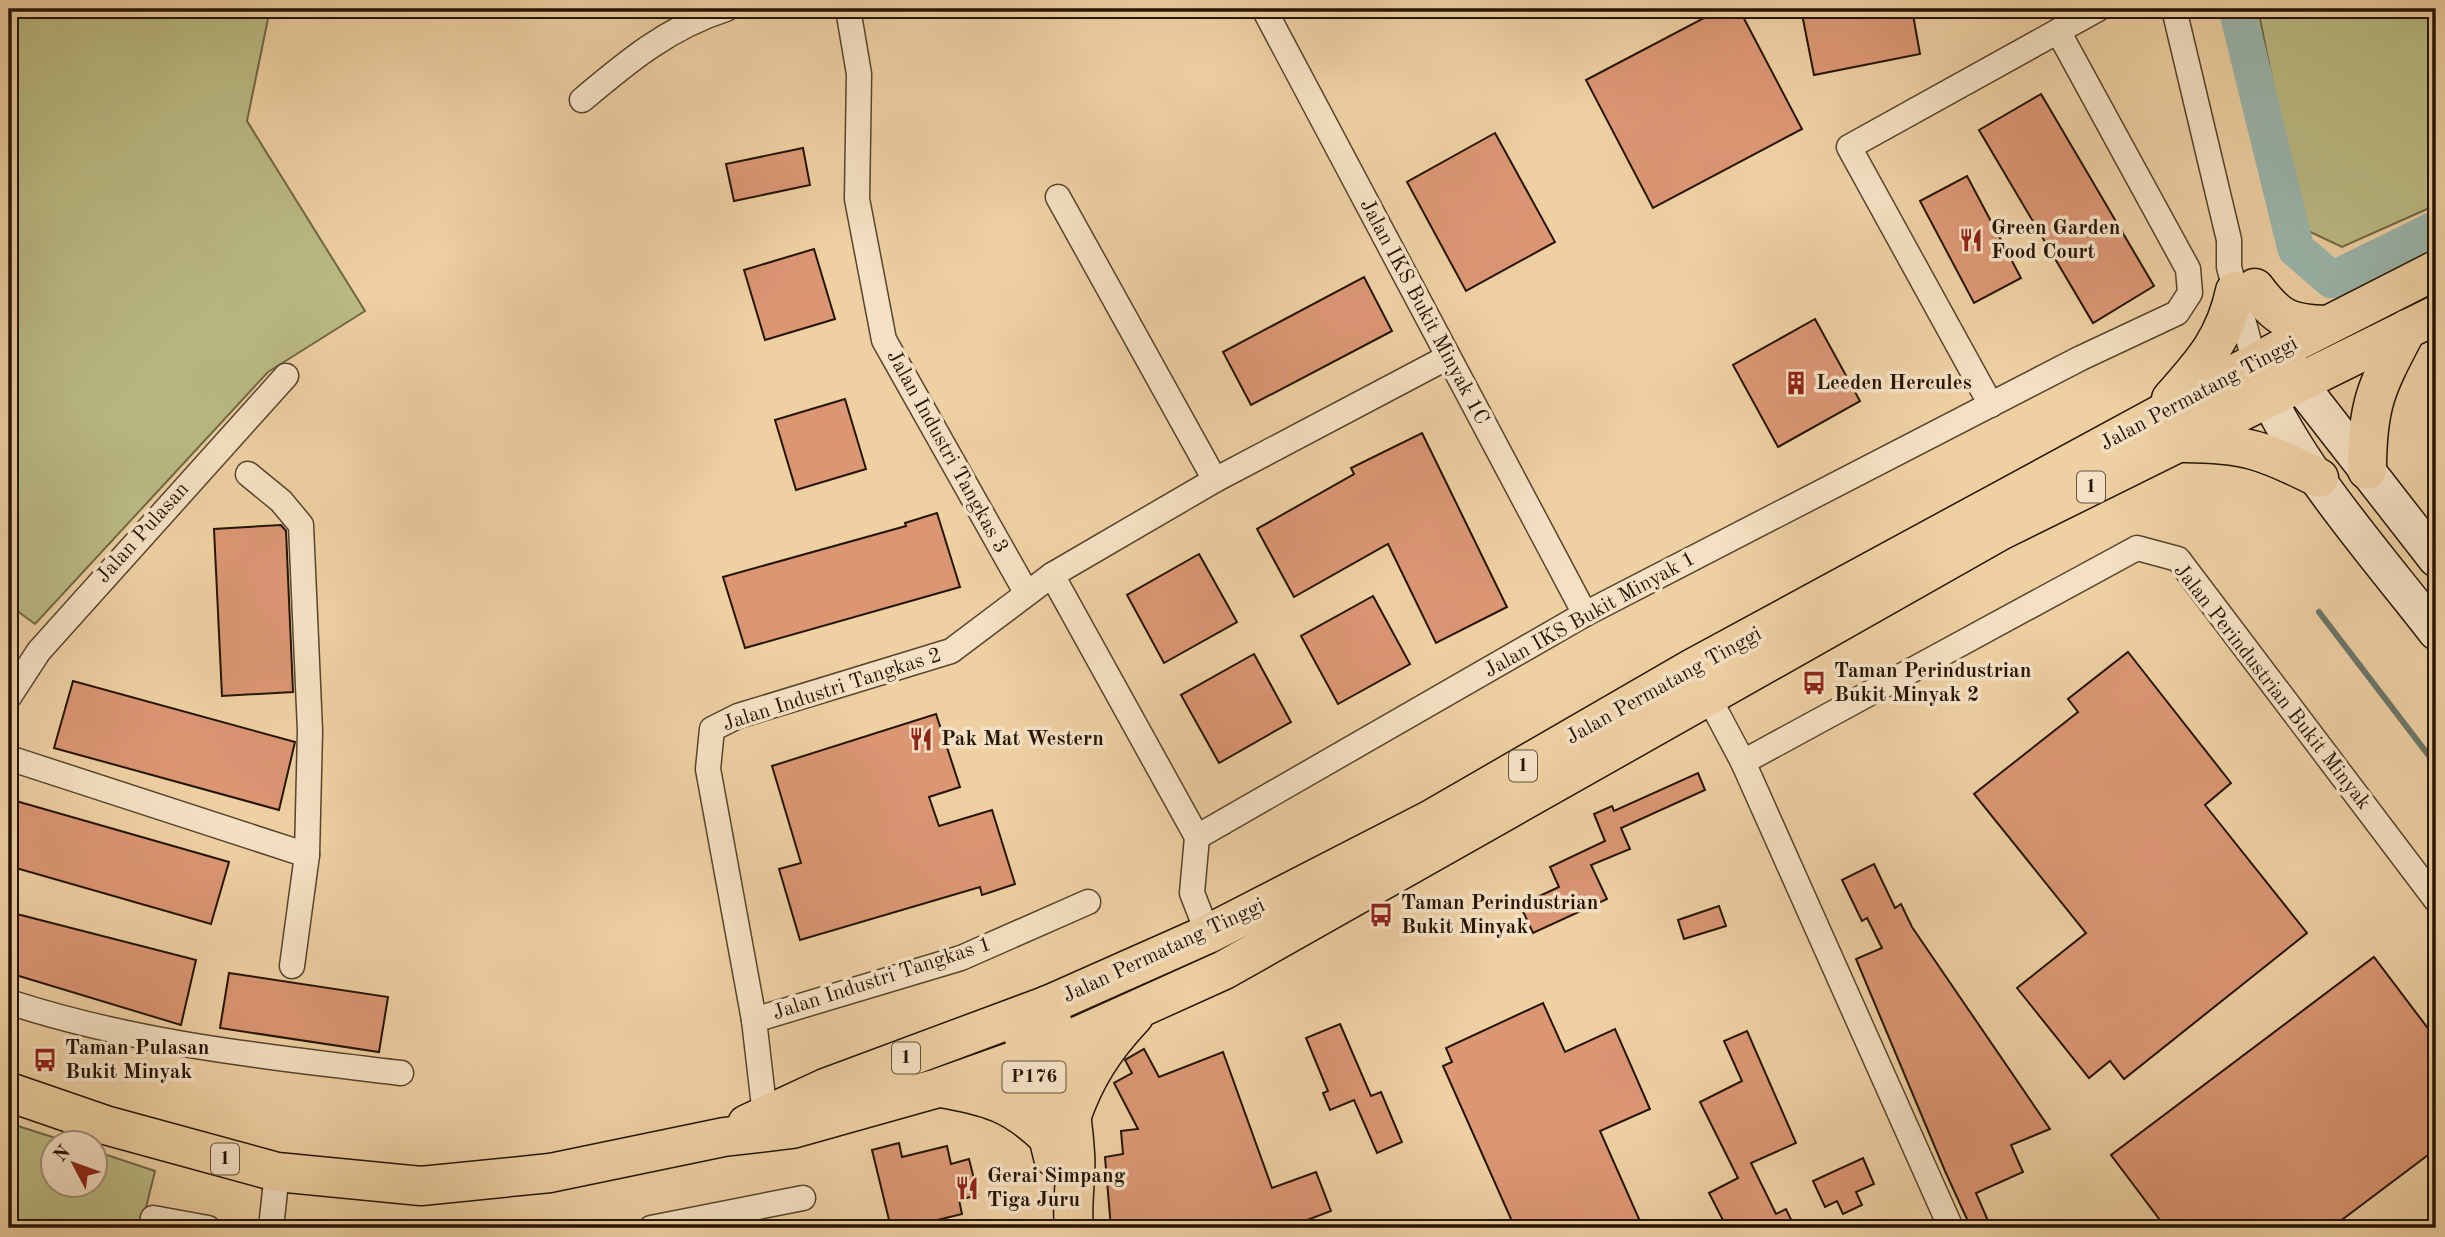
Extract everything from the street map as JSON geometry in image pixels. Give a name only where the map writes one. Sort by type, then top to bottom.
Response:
[{"type":"main road","name":"Jalan Permatang Tinggi","points":[[724,1137],[825,1088],[1034,1011],[1208,934],[1700,681],[2169,430],[2268,356],[2436,270]]},
{"type":"main road","points":[[2319,478],[2282,459],[2233,443],[2169,430],[2245,289],[2287,320],[2299,324],[2327,324]]},
{"type":"main road","points":[[2367,470],[2370,408],[2379,380],[2422,322]]},
{"type":"main road","name":"Jalan Permatang Tinggi","points":[[2169,430],[2283,391],[2422,322]]},
{"type":"main road","points":[[2268,356],[2319,478],[2436,632]]},
{"type":"main road","points":[[2283,391],[2367,470],[2436,559]]},
{"type":"main road","name":"Jalan Permatang Tinggi","points":[[9,1092],[140,1136],[277,1172],[421,1185],[550,1173],[724,1137],[792,1129],[938,1088],[1044,1051],[1224,970],[1700,681]]},
{"type":"main road","points":[[938,1088],[983,1095],[1060,1128],[1095,1062],[1145,1004]]},
{"type":"main road","name":"P176","points":[[1034,1011],[1060,1128],[1076,1156],[1072,1216]]},
{"type":"street","points":[[582,100],[635,55],[669,33],[726,9]]},
{"type":"street","name":"Jalan Industri Tangkas 3","points":[[848,9],[859,74],[857,199],[884,340],[1026,593]]},
{"type":"street","name":"Jalan IKS Bukit Minyak 1C","points":[[1264,9],[1585,614]]},
{"type":"street","points":[[1991,405],[1849,147],[2098,9]]},
{"type":"street","points":[[2174,9],[2230,240],[2229,267],[2245,289],[2268,356]]},
{"type":"street","name":"Jalan IKS Bukit Minyak 1","points":[[1197,837],[1585,614],[2176,313],[2190,293],[2188,269],[2058,31]]},
{"type":"street","points":[[1058,197],[1215,480]]},
{"type":"street","name":"Jalan Industri Tangkas 2","points":[[754,1020],[708,769],[712,729],[738,716],[951,651],[1052,575],[1215,480],[1448,357]]},
{"type":"street","name":"Jalan Pulasan","points":[[9,697],[39,652],[286,376]]},
{"type":"street","points":[[248,474],[281,500],[300,525],[310,731],[307,855],[292,966]]},
{"type":"street","name":"Jalan Perindustrian Bukit Minyak","points":[[1743,762],[2137,548],[2178,559],[2436,900]]},
{"type":"street","points":[[1052,575],[1197,837],[1192,892],[1208,934]]},
{"type":"street","points":[[1700,681],[1743,762],[1951,1228]]},
{"type":"street","points":[[9,758],[307,855]]},
{"type":"street","name":"Jalan Industri Tangkas 1","points":[[754,1020],[961,958],[1088,902]]},
{"type":"street","points":[[9,1002],[75,1024],[187,1047],[401,1073]]},
{"type":"street","points":[[754,1020],[765,1115]]},
{"type":"street","points":[[271,1228],[277,1172]]},
{"type":"street","points":[[651,1228],[803,1198]]},
{"type":"street","points":[[153,1218],[208,1228]]},
{"type":"green space","points":[[9,9],[270,9],[247,121],[365,311],[268,372],[35,624],[9,605]]},
{"type":"green space","points":[[2258,9],[2436,9],[2436,205],[2342,247],[2302,228]]},
{"type":"green space","points":[[18,1126],[38,1132],[38,1198],[108,1198],[108,1155],[155,1171],[141,1228],[9,1228],[9,1129]]},
{"type":"building","points":[[1721,9],[1739,9],[1802,129],[1653,208],[1586,80]]},
{"type":"building","points":[[1801,9],[1912,9],[1920,54],[1814,75]]},
{"type":"building","points":[[2041,94],[2154,286],[2093,323],[1979,130]]},
{"type":"building","points":[[1495,133],[1555,242],[1466,291],[1407,182]]},
{"type":"building","points":[[803,148],[810,185],[734,201],[726,164]]},
{"type":"building","name":"Green Garden Food Court","points":[[1967,176],[2021,278],[1974,303],[1920,201]]},
{"type":"building","points":[[814,249],[835,319],[765,340],[744,270]]},
{"type":"building","points":[[1364,277],[1392,331],[1251,405],[1223,352]]},
{"type":"building","name":"Leeden Hercules","points":[[1815,319],[1860,401],[1778,447],[1733,365]]},
{"type":"building","points":[[845,399],[866,469],[796,490],[775,420]]},
{"type":"building","points":[[1422,433],[1507,607],[1436,643],[1388,544],[1294,597],[1257,529],[1354,474],[1351,468]]},
{"type":"building","points":[[937,513],[960,587],[745,648],[723,577],[906,526],[905,523]]},
{"type":"building","points":[[281,525],[286,531],[293,692],[222,696],[214,529]]},
{"type":"building","points":[[1199,554],[1237,622],[1164,663],[1127,595]]},
{"type":"building","points":[[1373,596],[1410,664],[1338,704],[1301,636]]},
{"type":"building","points":[[2128,652],[2231,783],[2205,805],[2307,933],[2124,1079],[2110,1061],[2089,1078],[2017,988],[2086,933],[1974,794],[2078,712],[2068,699]]},
{"type":"building","points":[[1254,654],[1291,722],[1219,763],[1181,695]]},
{"type":"building","points":[[73,681],[295,742],[279,810],[54,748]]},
{"type":"building","points":[[936,714],[960,787],[929,797],[939,826],[992,810],[1015,884],[982,895],[980,887],[800,940],[779,869],[801,863],[772,766]]},
{"type":"building","points":[[1698,773],[1705,790],[1621,828],[1630,849],[1591,865],[1607,899],[1533,933],[1520,905],[1559,887],[1550,867],[1605,841],[1594,814],[1612,806],[1614,811]]},
{"type":"building","points":[[9,799],[229,862],[211,924],[9,866]]},
{"type":"building","points":[[1874,864],[1895,908],[1901,904],[1912,927],[2050,1129],[2011,1145],[2023,1172],[1976,1193],[1989,1223],[1978,1228],[1971,1228],[1945,1171],[1856,959],[1882,948],[1867,918],[1862,921],[1842,880]]},
{"type":"building","points":[[1719,906],[1726,926],[1684,939],[1678,920]]},
{"type":"building","points":[[9,912],[196,960],[181,1025],[9,973]]},
{"type":"building","points":[[2374,957],[2436,1039],[2436,1149],[2331,1228],[2166,1228],[2111,1155]]},
{"type":"building","points":[[229,973],[388,997],[379,1052],[220,1028]]},
{"type":"building","points":[[1543,1003],[1565,1052],[1615,1029],[1650,1109],[1600,1131],[1643,1228],[1515,1228],[1443,1066],[1452,1062],[1446,1048]]},
{"type":"building","points":[[1340,1024],[1371,1096],[1381,1092],[1402,1142],[1377,1153],[1354,1100],[1330,1110],[1323,1093],[1328,1091],[1306,1038]]},
{"type":"building","points":[[1747,1031],[1796,1143],[1751,1163],[1776,1214],[1786,1209],[1795,1228],[1727,1228],[1709,1193],[1738,1178],[1700,1102],[1742,1081],[1724,1041]]},
{"type":"building","points":[[1144,1049],[1159,1077],[1223,1052],[1272,1188],[1316,1172],[1331,1211],[1307,1220],[1310,1228],[1111,1228],[1105,1157],[1123,1154],[1121,1131],[1138,1129],[1114,1083],[1132,1073],[1125,1060]]},
{"type":"building","points":[[899,1143],[902,1157],[947,1146],[951,1164],[969,1159],[978,1195],[959,1200],[962,1214],[905,1228],[891,1228],[872,1150]]},
{"type":"building","points":[[1863,1158],[1874,1184],[1856,1192],[1862,1205],[1843,1214],[1837,1201],[1825,1207],[1813,1181]]},
{"type":"waterway","points":[[2237,9],[2296,249],[2332,280],[2436,229]]},
{"type":"waterway","points":[[2319,612],[2436,765]]},
{"type":"place","name":"Green Garden Food Court","points":[[1971,240]]},
{"type":"place","name":"Leeden Hercules","points":[[1796,383]]},
{"type":"place","name":"Taman Perindustrian Bukit Minyak 2","points":[[1814,683]]},
{"type":"place","name":"Pak Mat Western","points":[[921,739]]},
{"type":"place","name":"Taman Perindustrian Bukit Minyak","points":[[1381,915]]},
{"type":"place","name":"Taman Pulasan Bukit Minyak","points":[[45,1060]]},
{"type":"place","name":"Gerai Simpang Tiga Juru","points":[[967,1188]]}]
